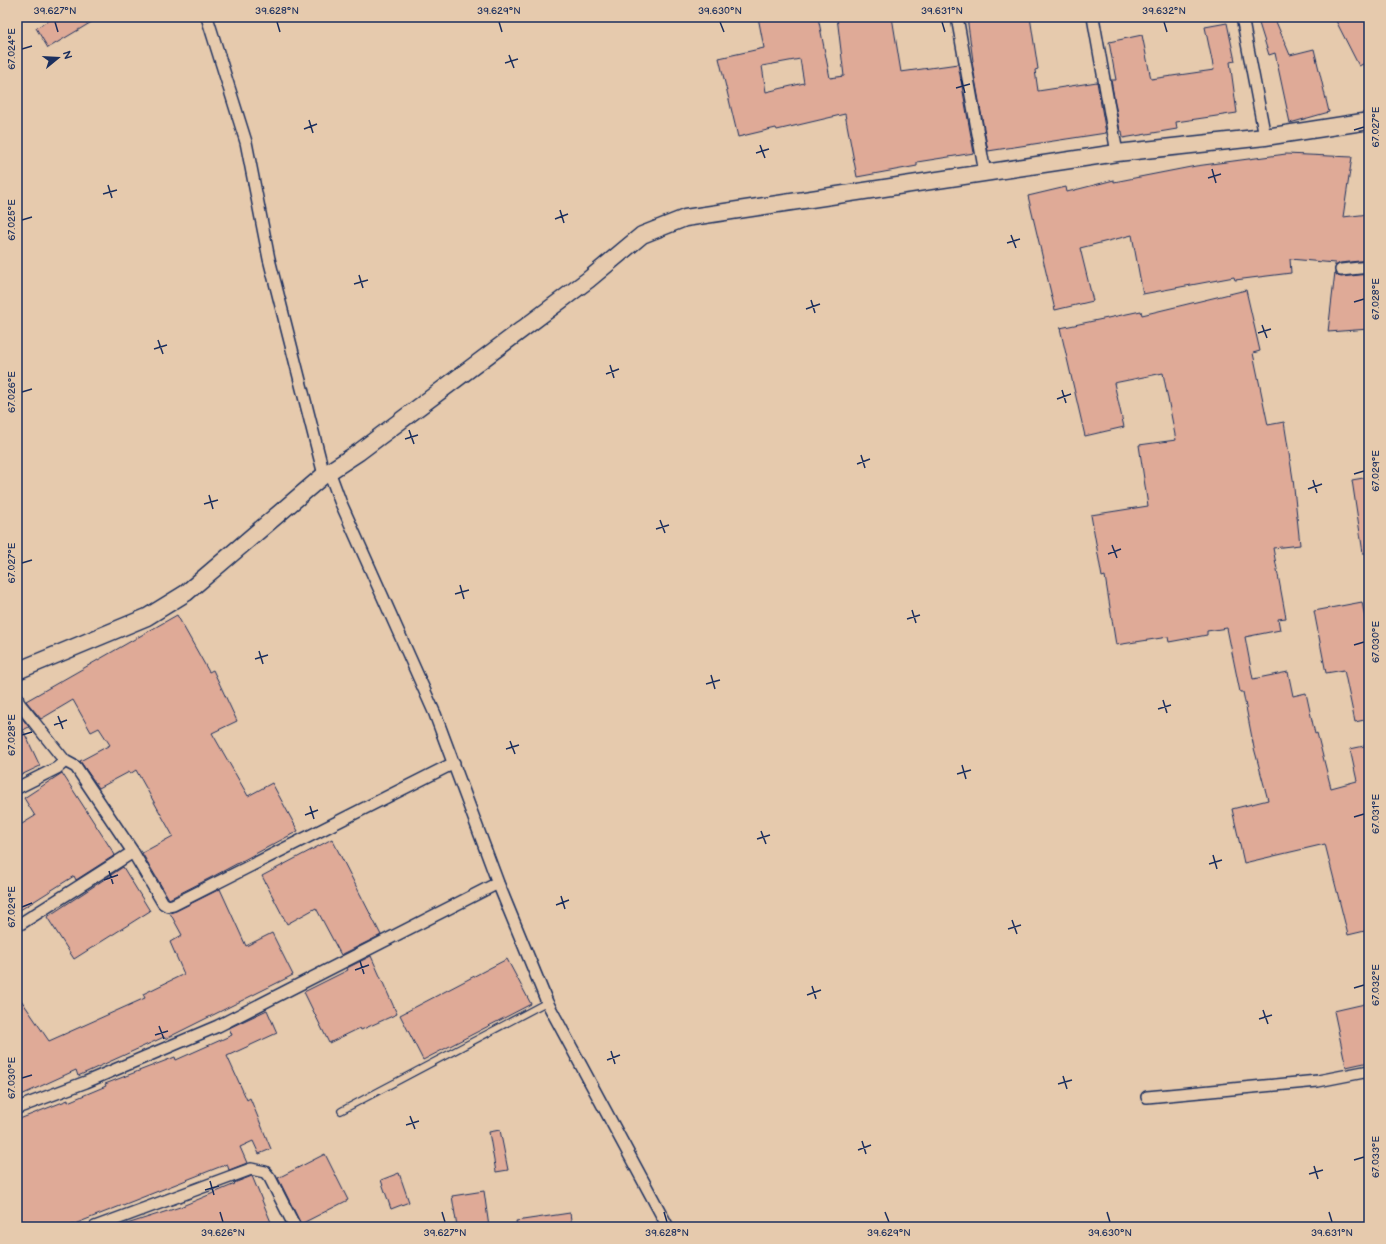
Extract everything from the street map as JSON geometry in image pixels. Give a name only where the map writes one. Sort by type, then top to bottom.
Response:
[{"type":"street","points":[[207,17],[246,142],[269,259],[326,473],[340,501],[435,714],[498,883],[547,1002],[668,1227]]},
{"type":"street","points":[[957,17],[985,173]]},
{"type":"street","points":[[1093,17],[1117,153]]},
{"type":"street","points":[[1242,17],[1265,137]]},
{"type":"street","points":[[17,671],[147,617],[186,593],[326,473],[359,452],[588,280],[642,234],[685,218],[1117,153],[1265,137],[1369,121]]},
{"type":"street","points":[[1341,270],[1369,267]]},
{"type":"street","points":[[17,697],[18,702],[65,761],[76,767],[134,852],[163,902],[168,906],[173,905],[454,763]]},
{"type":"street","points":[[17,788],[57,768],[65,761]]},
{"type":"street","points":[[17,926],[134,852]]},
{"type":"street","points":[[17,1108],[86,1082],[218,1026],[498,883]]},
{"type":"street","points":[[1147,1097],[1318,1081],[1369,1071]]},
{"type":"street","points":[[95,1227],[251,1169],[264,1172],[270,1178],[295,1227]]},
{"type":"lane","points":[[342,1111],[547,1002]]},
{"type":"building","points":[[55,17],[100,17],[48,48],[36,28]]},
{"type":"building","points":[[758,17],[818,17],[830,78],[844,76],[837,17],[892,17],[901,72],[958,64],[974,153],[917,162],[917,166],[857,177],[845,114],[777,130],[776,128],[738,137],[719,58],[764,48]],"holes":[[[800,59],[804,83],[766,92],[762,66]]]},
{"type":"building","points":[[967,17],[1030,17],[1038,69],[1035,70],[1038,91],[1097,82],[1106,133],[988,151],[972,62]]},
{"type":"building","points":[[1257,17],[1274,17],[1290,55],[1314,49],[1329,112],[1290,123],[1275,53],[1269,55]]},
{"type":"building","points":[[1334,17],[1369,17],[1369,61],[1359,66]]},
{"type":"building","points":[[1227,23],[1235,61],[1230,62],[1237,113],[1176,122],[1177,129],[1123,138],[1122,131],[1120,131],[1111,80],[1116,80],[1109,42],[1142,35],[1151,79],[1214,70],[1205,27]]},
{"type":"building","points":[[1286,154],[1352,157],[1343,217],[1369,214],[1369,260],[1340,263],[1335,266],[1335,263],[1290,259],[1291,273],[1235,280],[1234,277],[1143,294],[1132,235],[1080,248],[1093,301],[1055,310],[1028,196],[1066,187],[1067,192],[1114,180],[1114,182],[1196,166]]},
{"type":"building","points":[[1335,272],[1341,277],[1369,274],[1369,329],[1328,332]]},
{"type":"building","points":[[1246,290],[1260,351],[1253,353],[1268,425],[1284,422],[1293,479],[1300,545],[1273,548],[1286,618],[1278,619],[1280,630],[1245,637],[1253,679],[1288,672],[1293,696],[1306,693],[1315,734],[1317,733],[1331,788],[1357,781],[1350,749],[1369,745],[1369,930],[1348,935],[1325,844],[1244,863],[1232,809],[1268,800],[1254,748],[1243,692],[1240,692],[1227,628],[1207,631],[1207,635],[1169,642],[1168,637],[1116,645],[1105,576],[1102,577],[1091,515],[1148,506],[1139,445],[1176,440],[1163,373],[1114,383],[1124,427],[1085,436],[1060,328],[1141,311],[1142,315]]},
{"type":"building","points":[[1369,477],[1369,553],[1363,553],[1352,480]]},
{"type":"building","points":[[1362,602],[1369,640],[1369,719],[1355,722],[1344,670],[1326,673],[1314,611]]},
{"type":"building","points":[[177,615],[209,672],[213,670],[237,721],[212,733],[248,796],[272,783],[298,831],[169,899],[142,853],[173,836],[136,770],[130,774],[129,772],[99,788],[80,761],[110,745],[99,728],[91,732],[73,700],[41,719],[26,701]]},
{"type":"building","points":[[17,712],[29,727],[23,730],[40,766],[17,777]]},
{"type":"building","points":[[62,773],[115,855],[76,880],[74,876],[17,912],[17,827],[35,816],[24,798]]},
{"type":"building","points":[[332,839],[381,935],[341,955],[316,908],[287,924],[262,876]]},
{"type":"building","points":[[123,867],[150,911],[74,959],[47,917]]},
{"type":"building","points":[[220,889],[246,946],[272,933],[293,975],[165,1039],[164,1037],[78,1076],[76,1070],[17,1097],[17,994],[49,1041],[145,998],[143,994],[184,974],[170,942],[182,935],[170,913]]},
{"type":"building","points":[[371,956],[397,1014],[361,1030],[360,1028],[329,1043],[304,992],[348,970],[347,968]]},
{"type":"building","points":[[507,959],[531,1004],[423,1060],[400,1015]]},
{"type":"building","points":[[1369,1003],[1369,1062],[1346,1067],[1334,1011]]},
{"type":"building","points":[[267,1010],[277,1033],[227,1056],[247,1100],[250,1098],[271,1149],[259,1154],[253,1141],[240,1147],[247,1163],[229,1170],[227,1164],[67,1227],[17,1227],[17,1120],[68,1100],[68,1102],[106,1086],[105,1084],[175,1057],[176,1060],[232,1035],[229,1028]]},
{"type":"building","points":[[500,1130],[508,1170],[496,1172],[489,1132]]},
{"type":"building","points":[[325,1154],[348,1200],[301,1224],[278,1178]]},
{"type":"building","points":[[399,1173],[409,1202],[391,1209],[381,1180]]},
{"type":"building","points":[[252,1176],[273,1227],[124,1227],[124,1225],[180,1207]]},
{"type":"building","points":[[484,1191],[489,1227],[457,1227],[452,1196]]},
{"type":"building","points":[[570,1213],[572,1227],[517,1227],[516,1221]]}]
